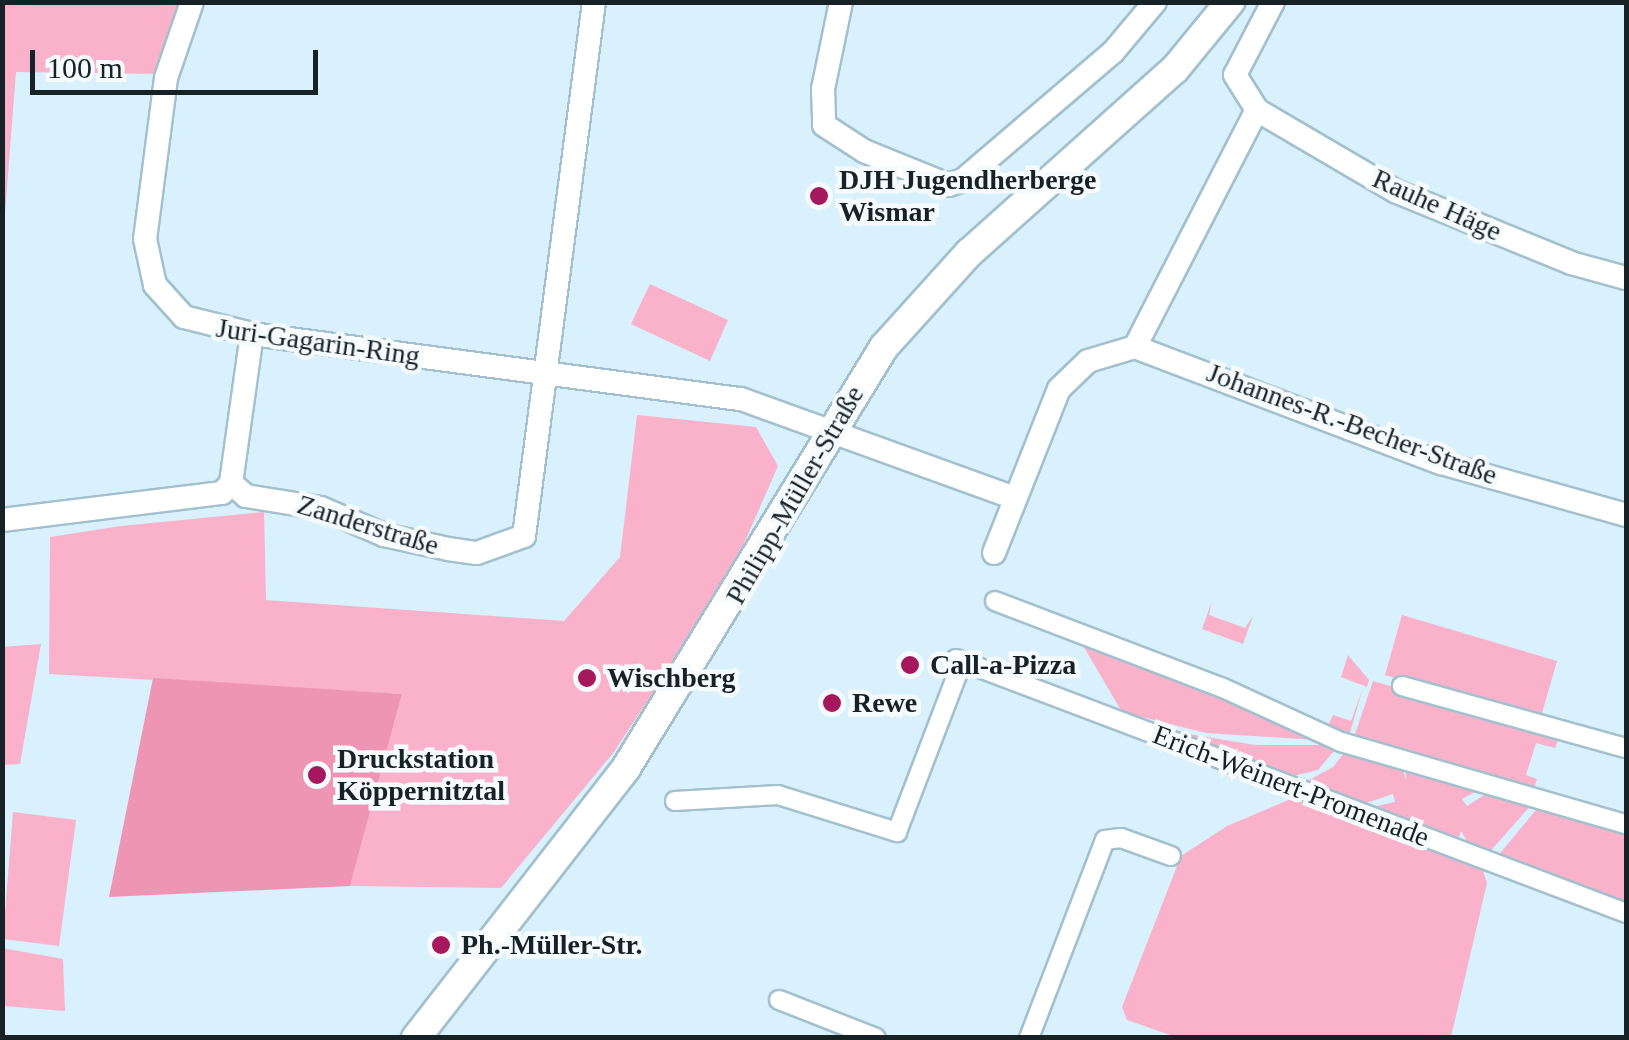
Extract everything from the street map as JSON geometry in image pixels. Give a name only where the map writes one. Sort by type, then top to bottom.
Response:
[{"type":"street","name":"Juri-Gagarin-Ring","points":[[192,2],[157,126],[146,256],[155,285],[184,317],[252,334],[740,399],[832,430]]},
{"type":"street","points":[[546,374],[594,2]]},
{"type":"street","points":[[841,2],[824,90],[824,125],[864,151],[948,185],[964,180],[1114,52],[1155,2]]},
{"type":"street","name":"Philipp-Müller-Straße","points":[[416,1038],[626,768],[739,593],[884,347],[938,284],[1128,115],[1230,2]]},
{"type":"street","points":[[994,553],[1067,379],[1088,361],[1136,347],[1257,110],[1235,75],[1273,2]]},
{"type":"street","name":"Rauhe Häge","points":[[1257,110],[1396,191],[1571,263],[1626,278]]},
{"type":"street","points":[[2,520],[208,498],[231,483],[252,334]]},
{"type":"street","name":"Johannes-R.-Becher-Straße","points":[[1136,347],[1441,463],[1626,514]]},
{"type":"street","name":"Zanderstraße","points":[[231,483],[246,496],[321,508],[384,535],[477,553],[506,547],[524,536],[529,516],[546,374]]},
{"type":"street","points":[[832,430],[1014,498]]},
{"type":"street","points":[[995,601],[1222,688],[1341,742],[1626,824]]},
{"type":"street","name":"Erich-Weinert-Promenade","points":[[675,801],[778,795],[897,832],[959,661],[1626,913]]},
{"type":"street","points":[[1402,686],[1626,748]]},
{"type":"street","points":[[1030,1038],[1105,840],[1120,838],[1171,856]]},
{"type":"street","points":[[779,1000],[876,1038]]},
{"type":"shaded area","points":[[2,3],[186,3],[162,74],[16,72],[3,239]]},
{"type":"shaded area","points":[[650,284],[728,320],[710,361],[631,324]]},
{"type":"shaded area","points":[[637,415],[756,427],[778,466],[731,573],[614,752],[501,888],[350,886],[402,694],[49,674],[50,537],[121,526],[264,512],[266,600],[564,621],[620,557]]},
{"type":"shaded area","points":[[1212,601],[1209,615],[1245,628],[1253,616],[1243,644],[1202,629]]},
{"type":"shaded area","points":[[1402,615],[1557,661],[1540,720],[1385,675]]},
{"type":"shaded area","points":[[1078,637],[1331,741],[1206,733],[1122,712]]},
{"type":"shaded area","points":[[41,644],[20,764],[3,765],[3,647]]},
{"type":"shaded area","points":[[1348,655],[1369,680],[1367,687],[1341,677]]},
{"type":"shaded area","points":[[153,678],[402,694],[350,886],[109,897]]},
{"type":"shaded area","points":[[1373,681],[1560,735],[1555,748],[1536,743],[1526,775],[1537,779],[1533,791],[1353,740]]},
{"type":"shaded area","points":[[1363,688],[1349,736],[1326,730],[1333,715],[1351,721]]},
{"type":"shaded area","points":[[1159,729],[1255,745],[1339,745],[1318,770],[1285,778]]},
{"type":"shaded area","points":[[1348,748],[1400,763],[1406,779],[1406,765],[1482,788],[1462,799],[1467,806],[1492,790],[1534,802],[1485,857],[1474,853],[1461,831],[1457,844],[1368,808],[1395,802],[1393,794],[1357,806],[1298,786],[1333,767]]},
{"type":"shaded area","points":[[1298,796],[1481,865],[1487,883],[1451,1037],[1176,1037],[1127,1020],[1122,1007],[1181,856],[1227,826]]},
{"type":"shaded area","points":[[1541,804],[1626,829],[1626,907],[1496,858]]},
{"type":"shaded area","points":[[13,812],[76,820],[59,946],[3,939]]},
{"type":"shaded area","points":[[2,948],[63,959],[65,1011],[3,1006]]},
{"type":"place","name":"DJH Jugendherberge Wismar","points":[[819,196]]},
{"type":"place","name":"Call-a-Pizza","points":[[910,665]]},
{"type":"place","name":"Wischberg","points":[[587,678]]},
{"type":"place","name":"Rewe","points":[[832,703]]},
{"type":"place","name":"Druckstation Köppernitztal","points":[[317,775]]},
{"type":"place","name":"Ph.-Müller-Str.","points":[[441,945]]}]
